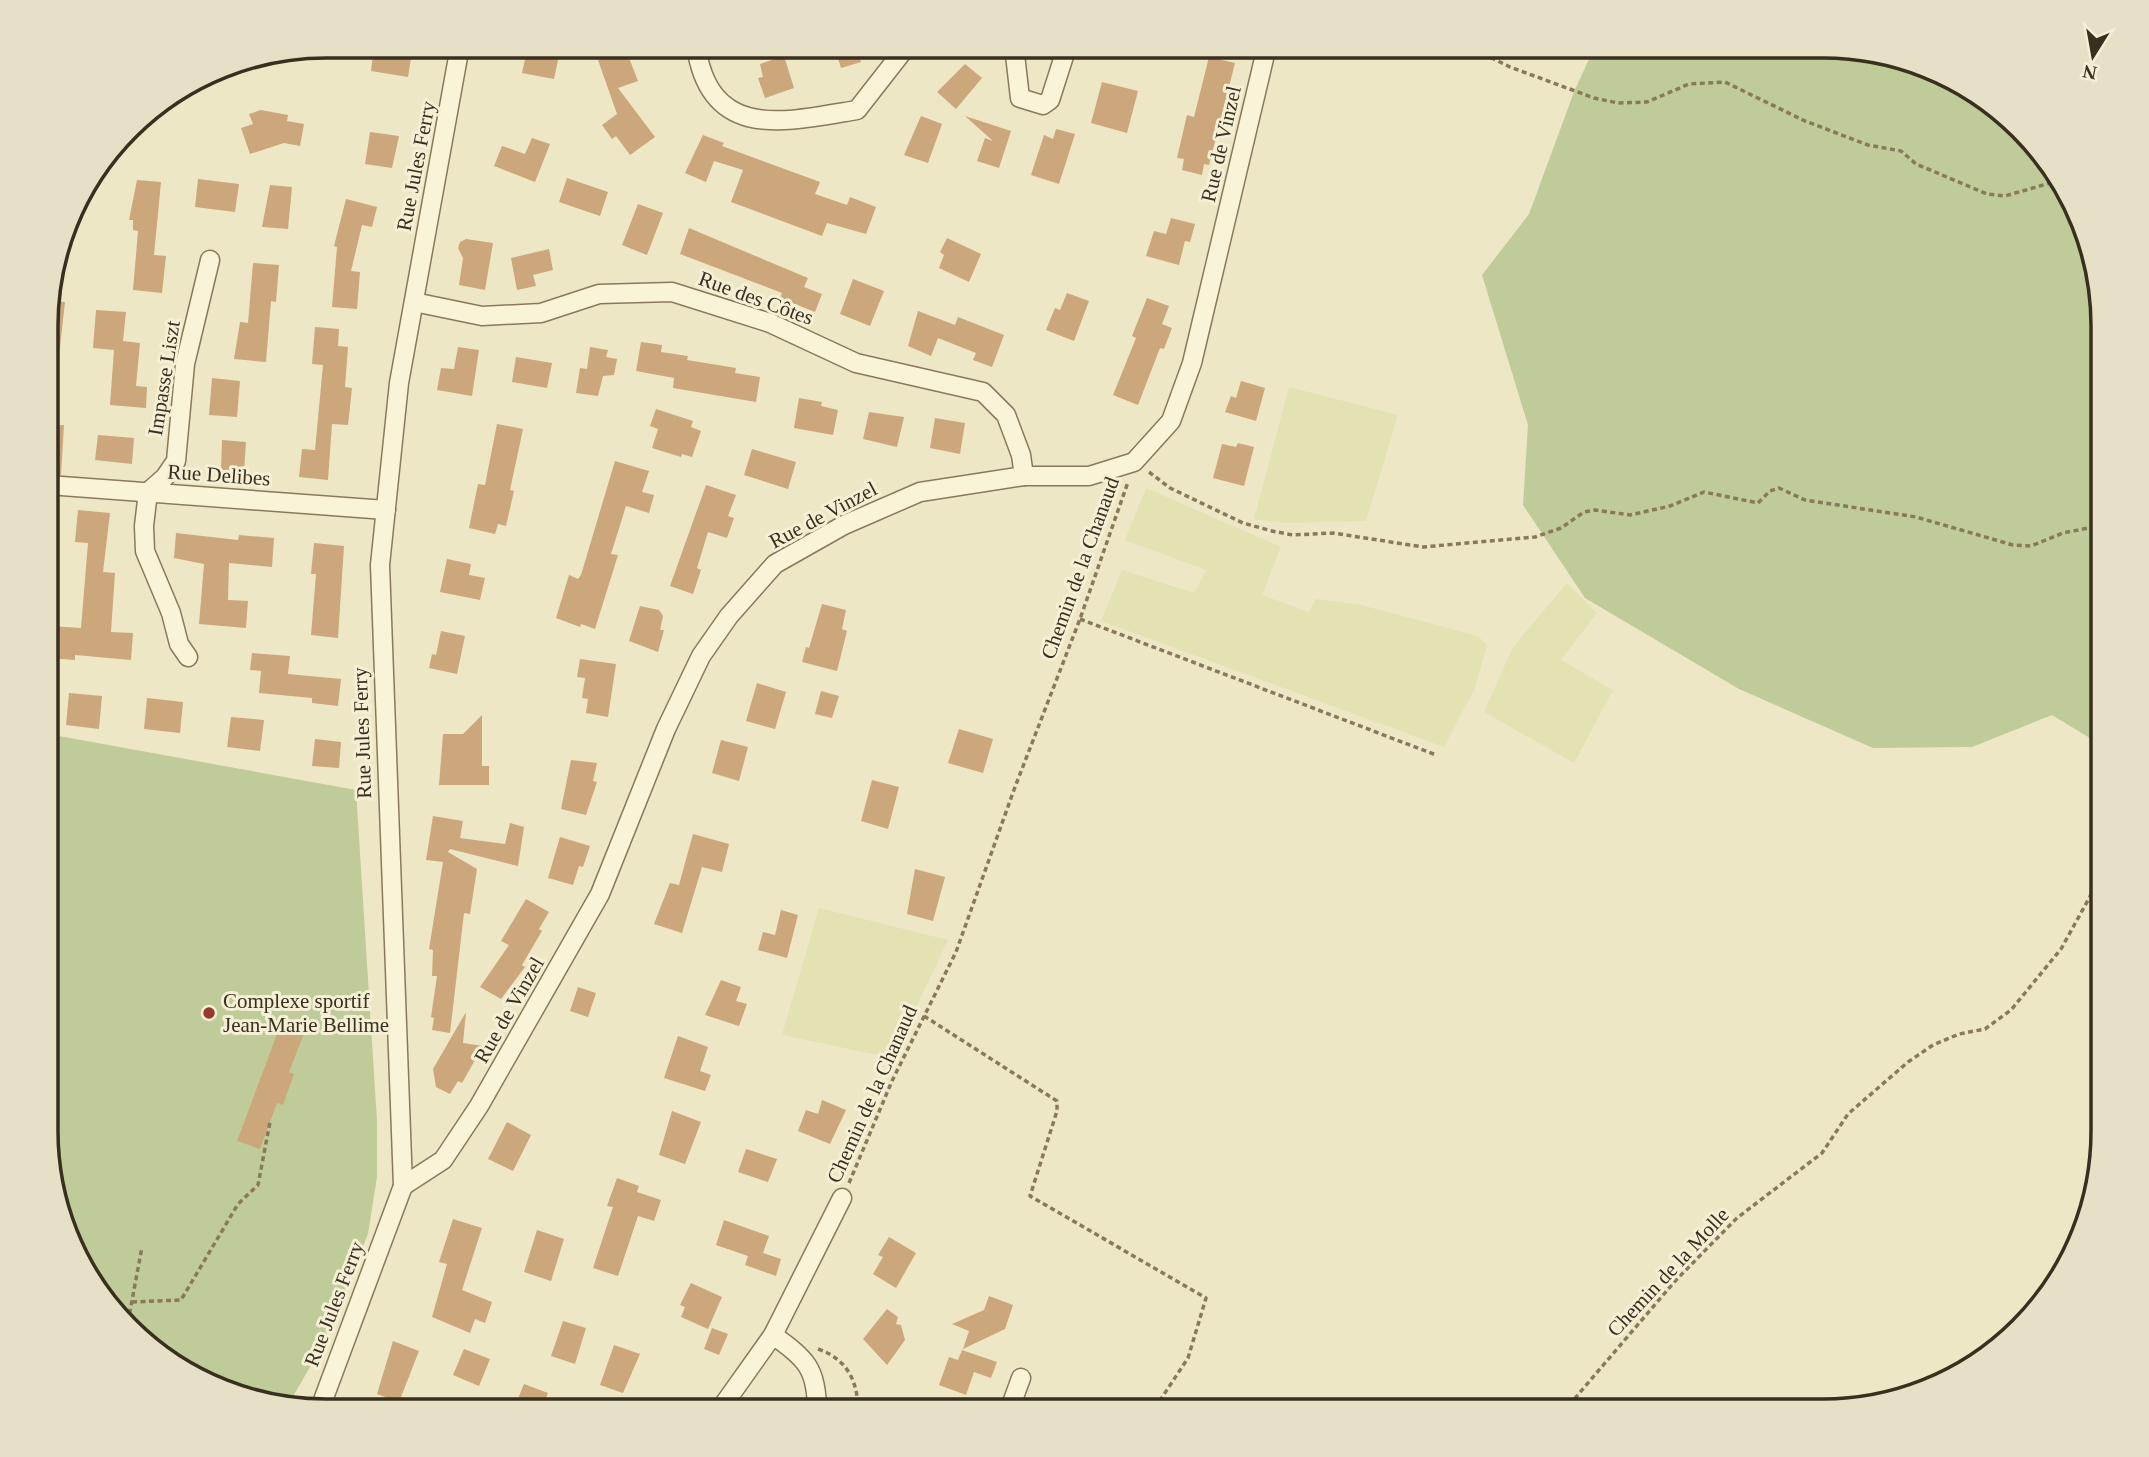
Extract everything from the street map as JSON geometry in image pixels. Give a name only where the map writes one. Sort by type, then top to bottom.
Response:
[{"type":"street","name":"Rue Jules Ferry","points":[[323,1399],[403,1186],[380,565],[399,383],[458,58]]},
{"type":"street","points":[[698,58],[713,97],[746,118],[785,122],[857,110],[897,58]]},
{"type":"street","points":[[1015,58],[1017,92],[1020,98],[1043,105],[1050,100],[1063,58]]},
{"type":"street","name":"Rue de Vinzel","points":[[403,1186],[443,1160],[568,954],[600,894],[666,729],[701,656],[729,615],[775,564],[844,525],[920,492],[1024,476],[1089,475],[1135,462],[1171,421],[1192,363],[1264,58]]},
{"type":"street","name":"Impasse Liszt","points":[[148,492],[165,477],[176,461],[185,364],[210,260]]},
{"type":"street","name":"Rue des Côtes","points":[[414,302],[482,316],[541,313],[599,294],[672,292],[770,323],[856,363],[983,393],[1006,415],[1021,455],[1024,476]]},
{"type":"street","name":"Rue Delibes","points":[[58,486],[386,510]]},
{"type":"street","points":[[148,492],[144,526],[145,551],[171,612],[179,644],[188,657]]},
{"type":"street","points":[[728,1399],[773,1335],[842,1198]]},
{"type":"street","points":[[773,1335],[807,1360],[817,1399]]},
{"type":"street","points":[[1013,1399],[1021,1378]]},
{"type":"path","points":[[1492,58],[1594,98],[1618,103],[1647,102],[1689,84],[1725,82],[1805,121],[1868,145],[1901,150],[1916,164],[1987,194],[2005,196],[2050,183]]},
{"type":"path","name":"Chemin de la Chanaud","points":[[842,1198],[924,1016],[956,952],[1015,787],[1080,619],[1135,462],[1170,488],[1253,526],[1293,534],[1333,533],[1423,547],[1535,537],[1561,528],[1584,512],[1595,510],[1630,515],[1670,506],[1704,492],[1758,503],[1770,491],[1779,488],[1805,500],[1916,517],[2013,545],[2031,546],[2063,533],[2091,528]]},
{"type":"path","points":[[1080,619],[1436,755]]},
{"type":"path","name":"Chemin de la Molle","points":[[1575,1399],[1676,1280],[1737,1219],[1822,1153],[1848,1114],[1908,1062],[1933,1045],[1959,1034],[1985,1029],[2011,1010],[2061,949],[2091,895]]},
{"type":"path","points":[[924,1016],[1057,1101],[1057,1111],[1030,1196],[1206,1298],[1188,1358],[1161,1399]]},
{"type":"path","points":[[132,1302],[181,1300],[238,1203],[258,1185],[270,1122]]},
{"type":"path","points":[[130,1314],[142,1247]]},
{"type":"path","points":[[819,1348],[848,1367],[858,1399]]},
{"type":"green space","points":[[1590,58],[1858,60],[1909,72],[1942,85],[1986,113],[2025,149],[2064,207],[2077,240],[2089,291],[2091,739],[2052,715],[1972,747],[1873,748],[1739,689],[1585,598],[1523,505],[1528,425],[1482,275],[1529,214],[1574,92]]},
{"type":"green space","points":[[1289,387],[1398,415],[1366,521],[1286,523],[1254,519]]},
{"type":"green space","points":[[1146,488],[1281,547],[1262,595],[1309,612],[1316,599],[1361,605],[1478,636],[1487,645],[1475,688],[1444,747],[1101,621],[1122,570],[1194,593],[1206,570],[1125,540]]},
{"type":"green space","points":[[1567,583],[1597,613],[1561,660],[1613,690],[1574,763],[1484,712],[1513,647]]},
{"type":"green space","name":"Complexe sportif Jean-Marie Bellime","points":[[58,736],[356,790],[377,1121],[377,1177],[368,1234],[322,1346],[293,1397],[257,1390],[207,1372],[163,1344],[136,1321],[103,1280],[78,1234],[63,1183],[58,1148]]},
{"type":"green space","points":[[819,908],[948,940],[892,1058],[782,1035]]},
{"type":"building","points":[[373,58],[411,58],[408,77],[371,71]]},
{"type":"building","points":[[525,58],[558,58],[554,79],[522,73]]},
{"type":"building","points":[[629,58],[638,81],[618,88],[655,137],[630,155],[616,136],[612,139],[602,125],[617,114],[598,60]]},
{"type":"building","points":[[785,58],[794,88],[765,98],[758,78],[763,77],[760,64]]},
{"type":"building","points":[[838,58],[860,58],[861,62],[841,68]]},
{"type":"building","points":[[1209,58],[1235,63],[1209,165],[1204,164],[1202,175],[1182,170],[1184,159],[1177,158],[1187,115],[1194,117]]},
{"type":"building","points":[[965,64],[982,78],[956,109],[937,92]]},
{"type":"building","points":[[1102,82],[1138,91],[1127,133],[1091,123]]},
{"type":"building","points":[[261,110],[288,115],[287,121],[304,124],[300,146],[284,143],[250,154],[241,128],[253,124],[249,114]]},
{"type":"building","points":[[921,116],[942,124],[928,163],[904,155]]},
{"type":"building","points":[[965,116],[1011,131],[999,168],[977,161],[985,138],[993,141]]},
{"type":"building","points":[[1056,129],[1075,134],[1059,184],[1031,175],[1044,135],[1053,139]]},
{"type":"building","points":[[370,132],[399,136],[392,168],[365,164]]},
{"type":"building","points":[[703,135],[724,143],[722,146],[820,182],[815,194],[847,205],[850,197],[876,207],[866,234],[827,223],[822,236],[731,202],[743,170],[714,161],[706,182],[685,173]]},
{"type":"building","points":[[532,138],[550,144],[535,182],[494,166],[502,146],[525,154]]},
{"type":"building","points":[[567,178],[608,192],[600,216],[559,202]]},
{"type":"building","points":[[198,179],[239,184],[235,212],[195,207]]},
{"type":"building","points":[[137,180],[161,182],[154,255],[166,256],[162,293],[133,290],[138,231],[133,230],[133,220],[129,220]]},
{"type":"building","points":[[270,185],[292,187],[288,229],[262,227]]},
{"type":"building","points":[[346,199],[377,207],[372,227],[362,225],[351,271],[360,272],[357,309],[332,307],[337,247],[334,246]]},
{"type":"building","points":[[638,204],[663,213],[647,255],[622,245]]},
{"type":"building","points":[[1171,218],[1195,224],[1190,242],[1185,241],[1179,265],[1146,256],[1154,231],[1166,234]]},
{"type":"building","points":[[689,228],[808,278],[804,287],[822,294],[815,312],[780,298],[782,293],[680,254]]},
{"type":"building","points":[[947,238],[981,254],[969,282],[939,268],[944,255],[940,252]]},
{"type":"building","points":[[466,239],[493,243],[485,290],[459,285],[463,258],[458,248],[460,242]]},
{"type":"building","points":[[549,249],[553,270],[533,275],[536,286],[517,290],[511,258]]},
{"type":"building","points":[[253,263],[279,265],[276,302],[271,301],[266,362],[234,359],[240,322],[248,323]]},
{"type":"building","points":[[853,279],[884,291],[870,326],[840,314]]},
{"type":"building","points":[[1067,293],[1089,301],[1074,341],[1046,330],[1055,308],[1060,310]]},
{"type":"building","points":[[1147,298],[1169,306],[1162,324],[1172,328],[1164,349],[1160,348],[1138,405],[1113,395],[1136,338],[1132,336]]},
{"type":"building","points":[[59,301],[65,302],[58,357]]},
{"type":"building","points":[[96,310],[126,312],[123,341],[140,343],[136,386],[147,387],[146,408],[110,405],[114,350],[93,348]]},
{"type":"building","points":[[918,311],[955,325],[958,317],[1004,335],[992,367],[973,360],[976,353],[938,338],[931,356],[908,346]]},
{"type":"building","points":[[315,327],[339,329],[338,346],[348,347],[345,387],[352,388],[348,425],[332,424],[328,480],[299,477],[302,449],[315,450],[323,365],[312,364]]},
{"type":"building","points":[[641,342],[662,345],[661,352],[688,356],[687,360],[736,368],[735,373],[760,377],[756,402],[673,388],[674,378],[636,371]]},
{"type":"building","points":[[458,347],[479,350],[472,396],[437,390],[441,368],[454,369]]},
{"type":"building","points":[[590,347],[608,350],[606,357],[617,359],[614,375],[603,376],[598,396],[576,393],[580,368],[587,369]]},
{"type":"building","points":[[516,357],[552,363],[547,388],[512,382]]},
{"type":"building","points":[[212,378],[240,381],[237,417],[209,415]]},
{"type":"building","points":[[1241,381],[1265,388],[1256,421],[1225,412],[1231,396],[1236,398]]},
{"type":"building","points":[[799,398],[822,402],[821,406],[838,410],[833,435],[794,428]]},
{"type":"building","points":[[656,409],[693,421],[691,427],[701,431],[692,457],[682,454],[681,457],[652,448],[658,429],[650,426]]},
{"type":"building","points":[[869,412],[904,417],[897,447],[863,439]]},
{"type":"building","points":[[935,418],[965,423],[960,454],[930,448]]},
{"type":"building","points":[[497,424],[523,429],[510,490],[514,491],[506,526],[498,524],[495,534],[469,528],[478,484],[485,485]]},
{"type":"building","points":[[58,425],[64,425],[61,475],[58,475]]},
{"type":"building","points":[[98,435],[134,438],[132,464],[95,460]]},
{"type":"building","points":[[222,440],[246,442],[244,471],[221,470]]},
{"type":"building","points":[[1238,443],[1254,447],[1244,486],[1213,478],[1222,444],[1236,447]]},
{"type":"building","points":[[752,449],[796,462],[788,489],[744,475]]},
{"type":"building","points":[[615,461],[649,471],[642,492],[654,495],[649,513],[626,506],[611,554],[618,555],[595,629],[581,624],[580,627],[556,618],[569,575],[578,579],[581,575]]},
{"type":"building","points":[[706,485],[736,495],[728,516],[734,518],[727,538],[708,532],[697,568],[701,570],[693,594],[670,586]]},
{"type":"building","points":[[78,510],[110,513],[103,572],[115,573],[111,632],[133,633],[131,660],[75,655],[75,660],[58,659],[58,626],[81,628],[88,543],[75,542]]},
{"type":"building","points":[[176,533],[238,540],[239,535],[274,538],[272,567],[229,563],[228,600],[248,601],[246,628],[199,624],[204,564],[174,558]]},
{"type":"building","points":[[314,543],[344,546],[338,638],[311,635],[316,574],[311,574]]},
{"type":"building","points":[[447,559],[471,564],[469,575],[485,578],[480,600],[440,592]]},
{"type":"building","points":[[822,604],[846,610],[842,629],[847,631],[837,671],[802,662]]},
{"type":"building","points":[[640,606],[659,610],[663,616],[660,630],[664,630],[658,652],[629,641]]},
{"type":"building","points":[[441,631],[465,636],[457,674],[429,668],[432,654],[436,655]]},
{"type":"building","points":[[252,653],[290,656],[288,674],[341,679],[338,706],[312,703],[312,698],[259,693],[261,671],[250,670]]},
{"type":"building","points":[[580,659],[616,664],[608,717],[586,713],[588,699],[582,698],[585,678],[577,677]]},
{"type":"building","points":[[757,683],[786,692],[775,729],[746,721]]},
{"type":"building","points":[[821,691],[839,696],[832,718],[815,714]]},
{"type":"building","points":[[69,693],[102,696],[99,729],[66,725]]},
{"type":"building","points":[[147,698],[183,702],[180,733],[144,729]]},
{"type":"building","points":[[482,715],[482,766],[489,766],[489,785],[439,785],[443,734],[463,734]]},
{"type":"building","points":[[231,717],[264,720],[260,751],[227,747]]},
{"type":"building","points":[[959,729],[993,739],[983,773],[948,763]]},
{"type":"building","points":[[315,739],[341,742],[339,768],[312,766]]},
{"type":"building","points":[[721,740],[748,747],[739,781],[712,773]]},
{"type":"building","points":[[571,760],[597,763],[593,781],[597,782],[586,815],[561,809]]},
{"type":"building","points":[[872,780],[899,787],[888,829],[861,821]]},
{"type":"building","points":[[433,816],[463,821],[460,838],[505,844],[510,823],[524,827],[518,866],[450,849],[448,852],[477,869],[470,914],[464,913],[450,1033],[432,1030],[434,1018],[431,1017],[437,976],[432,976],[433,950],[429,949],[443,862],[426,860]]},
{"type":"building","points":[[693,834],[729,844],[722,872],[702,867],[682,933],[654,924],[670,883],[679,885]]},
{"type":"building","points":[[560,837],[590,846],[573,885],[548,878]]},
{"type":"building","points":[[915,869],[945,877],[933,921],[907,914]]},
{"type":"building","points":[[526,899],[549,912],[539,929],[542,931],[522,965],[525,967],[501,999],[480,987],[509,945],[501,941]]},
{"type":"building","points":[[781,910],[798,915],[787,958],[758,950],[763,932],[775,935]]},
{"type":"building","points":[[721,980],[741,987],[736,1001],[747,1004],[739,1026],[705,1015]]},
{"type":"building","points":[[578,987],[596,993],[588,1017],[570,1011]]},
{"type":"building","points":[[466,1012],[463,1043],[483,1046],[462,1083],[458,1081],[450,1094],[436,1087],[433,1069]]},
{"type":"building","points":[[283,1018],[307,1026],[289,1072],[294,1074],[283,1105],[277,1103],[260,1149],[237,1141]]},
{"type":"building","points":[[678,1036],[708,1047],[700,1071],[711,1075],[705,1091],[664,1078]]},
{"type":"building","points":[[822,1100],[846,1110],[830,1144],[798,1131],[806,1110],[818,1114]]},
{"type":"building","points":[[672,1111],[701,1122],[685,1164],[659,1155]]},
{"type":"building","points":[[507,1122],[531,1135],[513,1171],[488,1159]]},
{"type":"building","points":[[746,1149],[777,1159],[768,1182],[738,1172]]},
{"type":"building","points":[[617,1178],[639,1186],[637,1192],[661,1200],[654,1221],[638,1216],[618,1276],[593,1268],[613,1207],[607,1206]]},
{"type":"building","points":[[453,1219],[482,1228],[462,1290],[492,1302],[485,1323],[475,1319],[470,1333],[432,1317],[447,1264],[439,1262]]},
{"type":"building","points":[[724,1220],[769,1236],[763,1253],[781,1259],[776,1276],[745,1265],[748,1256],[716,1245]]},
{"type":"building","points":[[537,1230],[564,1239],[551,1281],[524,1272]]},
{"type":"building","points":[[889,1237],[916,1253],[896,1288],[873,1274],[883,1257],[878,1255]]},
{"type":"building","points":[[691,1283],[722,1297],[708,1329],[681,1317],[685,1307],[680,1305]]},
{"type":"building","points":[[989,1296],[1013,1305],[1005,1329],[963,1349],[969,1331],[952,1324],[984,1310]]},
{"type":"building","points":[[887,1309],[898,1317],[896,1324],[901,1325],[905,1340],[887,1365],[863,1339]]},
{"type":"building","points":[[563,1321],[586,1328],[575,1364],[551,1356]]},
{"type":"building","points":[[712,1328],[728,1334],[719,1355],[704,1349]]},
{"type":"building","points":[[393,1341],[419,1351],[400,1399],[377,1394]]},
{"type":"building","points":[[614,1345],[640,1354],[623,1393],[600,1385]]},
{"type":"building","points":[[464,1349],[490,1359],[479,1386],[453,1375]]},
{"type":"building","points":[[962,1350],[997,1362],[991,1378],[974,1372],[966,1395],[939,1385],[949,1357],[958,1360]]},
{"type":"building","points":[[524,1384],[548,1393],[546,1399],[518,1399]]},
{"type":"place","name":"Complexe sportif Jean-Marie Bellime","points":[[209,1013]]}]
